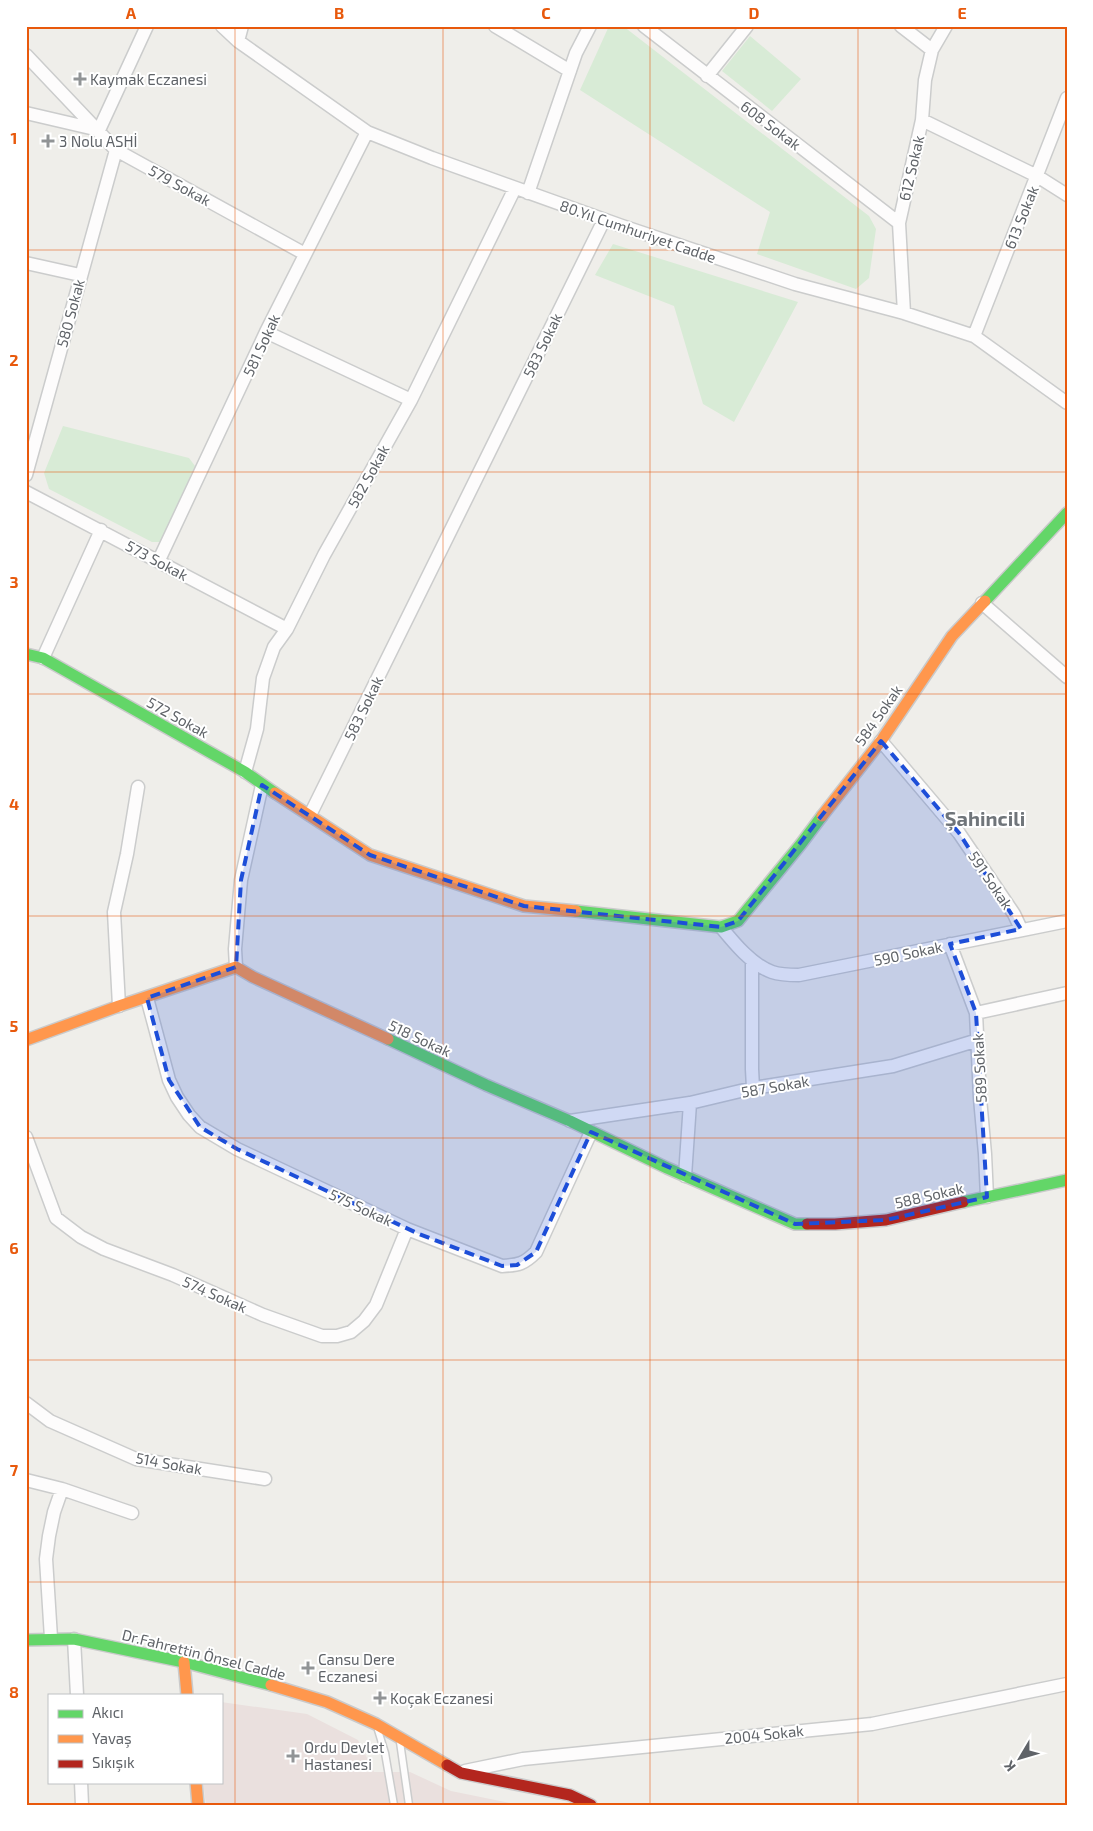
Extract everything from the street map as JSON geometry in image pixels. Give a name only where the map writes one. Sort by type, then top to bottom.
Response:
[{"type":"street","points":[[26,113],[98,130],[147,26]]},
{"type":"street","name":"80.Yıl Cumhuriyet Cadde","points":[[222,26],[238,41],[367,132],[604,220],[795,284],[904,313],[974,336],[1067,404]]},
{"type":"street","points":[[238,41],[242,26]]},
{"type":"street","points":[[495,26],[570,71]]},
{"type":"street","points":[[528,192],[576,53],[590,26]]},
{"type":"street","name":"608 Sokak","points":[[644,26],[899,223]]},
{"type":"street","points":[[707,76],[747,26]]},
{"type":"street","points":[[901,26],[932,50]]},
{"type":"street","name":"612 Sokak","points":[[904,313],[899,223],[922,120],[925,80],[932,50],[946,26]]},
{"type":"street","name":"579 Sokak","points":[[26,56],[116,150],[305,254]]},
{"type":"street","name":"613 Sokak","points":[[974,336],[1067,98]]},
{"type":"street","points":[[922,120],[1037,176],[1067,195]]},
{"type":"street","name":"581 Sokak","points":[[158,560],[266,332],[367,132]]},
{"type":"street","name":"580 Sokak","points":[[26,476],[116,150]]},
{"type":"street","name":"582 Sokak","points":[[245,772],[256,729],[263,678],[274,647],[287,628],[324,555],[411,400],[515,188]]},
{"type":"street","name":"583 Sokak","points":[[310,815],[604,220]]},
{"type":"street","points":[[26,263],[80,275]]},
{"type":"street","points":[[266,332],[411,400]]},
{"type":"street","name":"573 Sokak","points":[[26,492],[287,628]]},
{"type":"street","name":"584 Sokak","points":[[717,927],[738,921],[881,741],[952,636],[1067,513]]},
{"type":"street","points":[[43,658],[101,530]]},
{"type":"street","points":[[982,603],[1067,677]]},
{"type":"street","name":"572 Sokak","points":[[26,654],[43,658],[245,772],[310,815]]},
{"type":"street","name":"591 Sokak","points":[[881,741],[959,833],[1014,914],[1021,929]]},
{"type":"street","points":[[26,1040],[119,1006],[236,967],[235,949],[240,880],[262,785]]},
{"type":"street","points":[[119,1006],[114,912],[127,854],[138,787]]},
{"type":"street","points":[[310,815],[370,855],[524,906],[632,916],[717,927]]},
{"type":"street","name":"590 Sokak","points":[[717,927],[752,960],[770,972],[784,975],[799,975],[1067,921]]},
{"type":"street","name":"589 Sokak","points":[[950,944],[976,1012],[987,1197]]},
{"type":"street","points":[[752,960],[753,1088]]},
{"type":"street","name":"518 Sokak","points":[[236,967],[270,985],[486,1085],[570,1121],[684,1176],[795,1224]]},
{"type":"street","points":[[976,1012],[1067,993]]},
{"type":"street","name":"575 Sokak","points":[[146,998],[169,1080],[181,1102],[200,1127],[237,1149],[407,1229],[502,1266],[517,1265],[527,1261],[536,1252],[591,1132]]},
{"type":"street","name":"587 Sokak","points":[[570,1121],[690,1103],[753,1088],[893,1066],[978,1040]]},
{"type":"street","points":[[684,1176],[690,1103]]},
{"type":"street","name":"574 Sokak","points":[[26,1137],[56,1218],[81,1237],[104,1249],[174,1275],[263,1315],[322,1336],[337,1336],[351,1332],[364,1321],[376,1304],[407,1229]]},
{"type":"street","name":"588 Sokak","points":[[795,1224],[835,1224],[886,1220],[1067,1180]]},
{"type":"street","name":"514 Sokak","points":[[26,1403],[50,1421],[136,1459],[265,1479]]},
{"type":"street","points":[[26,1480],[132,1513]]},
{"type":"street","points":[[51,1638],[46,1559],[54,1512],[62,1490]]},
{"type":"street","points":[[74,1639],[77,1694]]},
{"type":"street","name":"Dr.Fahrettin Önsel Cadde","points":[[26,1640],[74,1639],[184,1662],[271,1685],[327,1702],[376,1724],[460,1772],[570,1795],[591,1805]]},
{"type":"street","points":[[184,1662],[187,1694]]},
{"type":"street","name":"2004 Sokak","points":[[460,1772],[523,1759],[872,1724],[1067,1684]]},
{"type":"street","points":[[81,1784],[82,1805]]},
{"type":"street","points":[[196,1784],[198,1805]]},
{"type":"lane","points":[[376,1724],[385,1753],[394,1805]]},
{"type":"lane","points":[[399,1737],[409,1805]]},
{"type":"highlighted area","points":[[881,741],[959,833],[1021,929],[950,944],[976,1013],[987,1197],[886,1220],[795,1224],[591,1132],[536,1252],[517,1265],[502,1266],[419,1234],[237,1149],[200,1127],[169,1080],[147,998],[236,967],[241,880],[262,785],[370,855],[524,906],[721,927],[738,921]]},
{"type":"shaded area","name":"Ordu Devlet Hastanesi","points":[[222,1702],[307,1714],[358,1740],[374,1772],[410,1772],[451,1791],[520,1805],[206,1805],[203,1784],[222,1784]]},
{"type":"green space","points":[[609,26],[623,26],[869,216],[876,229],[869,278],[856,289],[757,254],[770,212],[580,90]]},
{"type":"green space","points":[[750,36],[801,79],[772,111],[722,71]]},
{"type":"green space","points":[[613,244],[798,302],[734,422],[703,404],[674,306],[595,275]]},
{"type":"green space","points":[[63,426],[189,458],[195,466],[161,542],[152,542],[49,489],[44,473]]},
{"type":"traffic: fast","points":[[985,601],[1067,513]]},
{"type":"traffic: fast","points":[[26,654],[43,658],[245,772],[275,793]]},
{"type":"traffic: fast","points":[[576,911],[721,927],[738,921],[822,816]]},
{"type":"traffic: fast","points":[[388,1039],[486,1085],[570,1121],[667,1168],[795,1224],[807,1224]]},
{"type":"traffic: fast","points":[[963,1202],[1067,1180]]},
{"type":"traffic: fast","points":[[26,1640],[74,1639],[184,1662],[271,1685]]},
{"type":"traffic: slow","points":[[822,816],[881,741],[952,636],[985,601]]},
{"type":"traffic: slow","points":[[275,793],[370,855],[524,906],[576,911]]},
{"type":"traffic: slow","points":[[26,1040],[119,1006],[236,967],[253,977],[388,1039]]},
{"type":"traffic: slow","points":[[184,1662],[187,1694]]},
{"type":"traffic: slow","points":[[271,1685],[327,1702],[376,1724],[447,1765]]},
{"type":"traffic: slow","points":[[196,1784],[198,1805]]},
{"type":"traffic: jam","points":[[807,1224],[886,1220],[963,1202]]},
{"type":"traffic: jam","points":[[447,1765],[461,1773],[570,1795],[591,1805]]},
{"type":"place","name":"Kaymak Eczanesi","points":[[80,79]]},
{"type":"place","name":"3 Nolu ASHİ","points":[[48,141]]},
{"type":"place","name":"Cansu Dere Eczanesi","points":[[308,1668]]},
{"type":"place","name":"Koçak Eczanesi","points":[[380,1698]]},
{"type":"place","name":"Ordu Devlet Hastanesi","points":[[293,1756]]},
{"type":"district","name":"Şahincili","points":[[985,818]]}]
